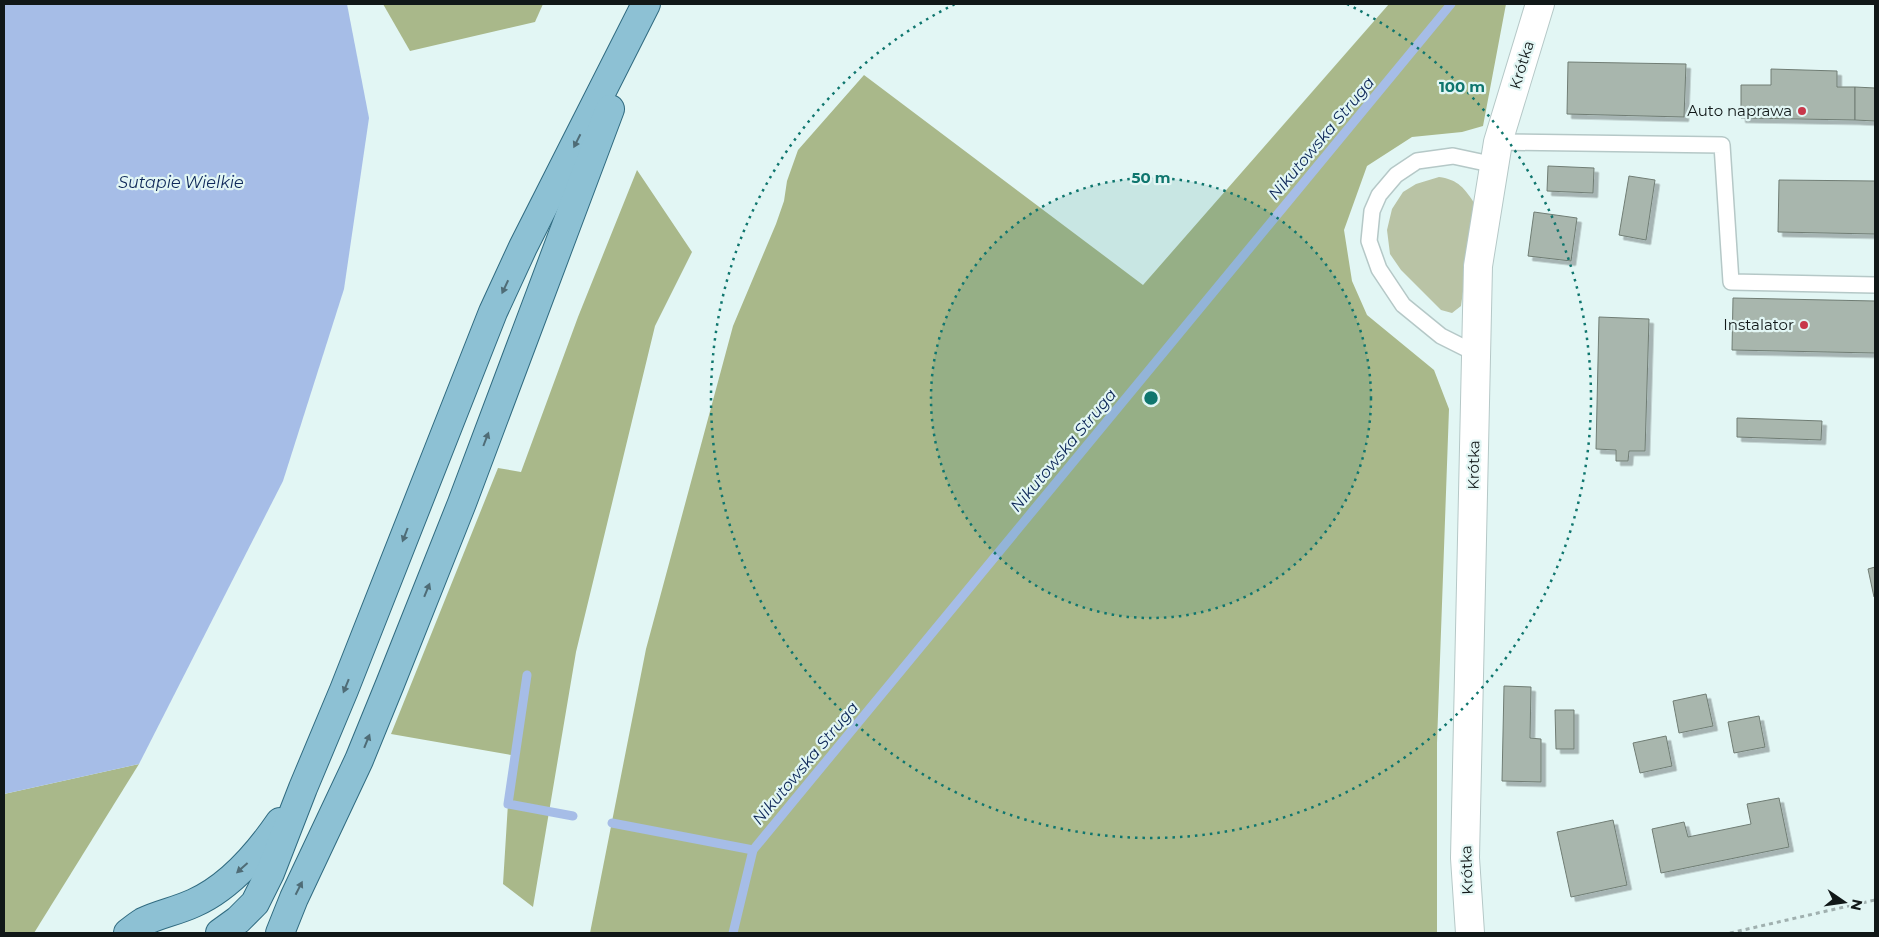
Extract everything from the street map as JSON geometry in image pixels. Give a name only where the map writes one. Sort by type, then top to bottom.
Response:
[{"type":"main road","points":[[220,933],[238,920],[255,903],[270,873],[348,681],[493,312],[523,248],[648,4]]},
{"type":"main road","points":[[280,933],[294,898],[359,760],[462,503],[648,4]]},
{"type":"main road","points":[[128,933],[142,922],[195,903],[218,888],[245,866],[265,843],[303,788]]},
{"type":"street","name":"Krótka","points":[[1470,933],[1465,858],[1478,266],[1497,154],[1540,4]]},
{"type":"lane","points":[[1477,354],[1441,336],[1403,305],[1379,268],[1369,241],[1372,211],[1379,195],[1396,175],[1417,161],[1453,156],[1722,145],[1731,282],[1875,285]]},
{"type":"path","points":[[1730,933],[1875,900]]},
{"type":"green space","points":[[383,4],[543,4],[535,22],[410,51]]},
{"type":"green space","points":[[1389,4],[1506,4],[1483,126],[1462,132],[1412,137],[1367,166],[1344,230],[1352,281],[1367,315],[1434,370],[1449,409],[1437,743],[1437,933],[590,933],[646,649],[733,326],[776,224],[784,201],[787,181],[798,150],[864,75],[1143,285]]},
{"type":"green space","points":[[637,170],[692,252],[655,326],[576,652],[533,907],[503,884],[511,755],[391,734],[498,468],[521,472],[578,317]]},
{"type":"green space","points":[[1439,177],[1452,180],[1460,186],[1468,193],[1475,204],[1461,306],[1452,313],[1441,310],[1401,270],[1390,254],[1387,230],[1392,209],[1403,192],[1416,184]]},
{"type":"green space","points":[[139,764],[34,933],[4,933],[4,794]]},
{"type":"water","name":"Sutapie Wielkie","points":[[4,4],[347,4],[369,118],[344,289],[283,481],[139,764],[4,794]]},
{"type":"building","points":[[1568,62],[1686,64],[1684,117],[1567,114]]},
{"type":"building","points":[[1771,69],[1837,71],[1837,87],[1855,87],[1855,120],[1741,118],[1741,85],[1771,85]]},
{"type":"building","points":[[1855,87],[1875,88],[1875,121],[1855,120]]},
{"type":"building","points":[[1548,166],[1594,168],[1593,193],[1547,191]]},
{"type":"building","points":[[1629,176],[1655,180],[1646,240],[1619,235]]},
{"type":"building","points":[[1779,180],[1875,181],[1875,234],[1778,232]]},
{"type":"building","points":[[1534,212],[1577,218],[1571,261],[1528,256]]},
{"type":"building","name":"Instalator","points":[[1733,298],[1875,301],[1875,353],[1732,350]]},
{"type":"building","points":[[1599,317],[1649,319],[1645,451],[1629,451],[1628,461],[1616,461],[1616,450],[1596,449]]},
{"type":"building","points":[[1737,418],[1822,421],[1821,440],[1737,437]]},
{"type":"building","points":[[1875,567],[1875,596],[1874,597],[1868,569]]},
{"type":"building","points":[[1504,686],[1531,687],[1530,738],[1541,739],[1541,782],[1502,781]]},
{"type":"building","points":[[1706,694],[1713,726],[1679,733],[1673,701]]},
{"type":"building","points":[[1555,710],[1574,710],[1574,749],[1556,749]]},
{"type":"building","points":[[1759,716],[1765,747],[1734,753],[1728,722]]},
{"type":"building","points":[[1666,736],[1672,766],[1640,773],[1633,743]]},
{"type":"building","points":[[1779,798],[1789,847],[1661,873],[1652,829],[1684,822],[1688,837],[1751,824],[1747,804]]},
{"type":"building","points":[[1613,820],[1627,885],[1571,897],[1557,832]]},
{"type":"waterway","name":"Nikutowska Struga","points":[[733,933],[753,850],[1451,4]]},
{"type":"waterway","points":[[527,675],[508,804],[573,816]]},
{"type":"waterway","points":[[612,823],[753,850]]},
{"type":"place","name":"Auto naprawa","points":[[1802,111]]},
{"type":"place","name":"Instalator","points":[[1804,325]]}]
